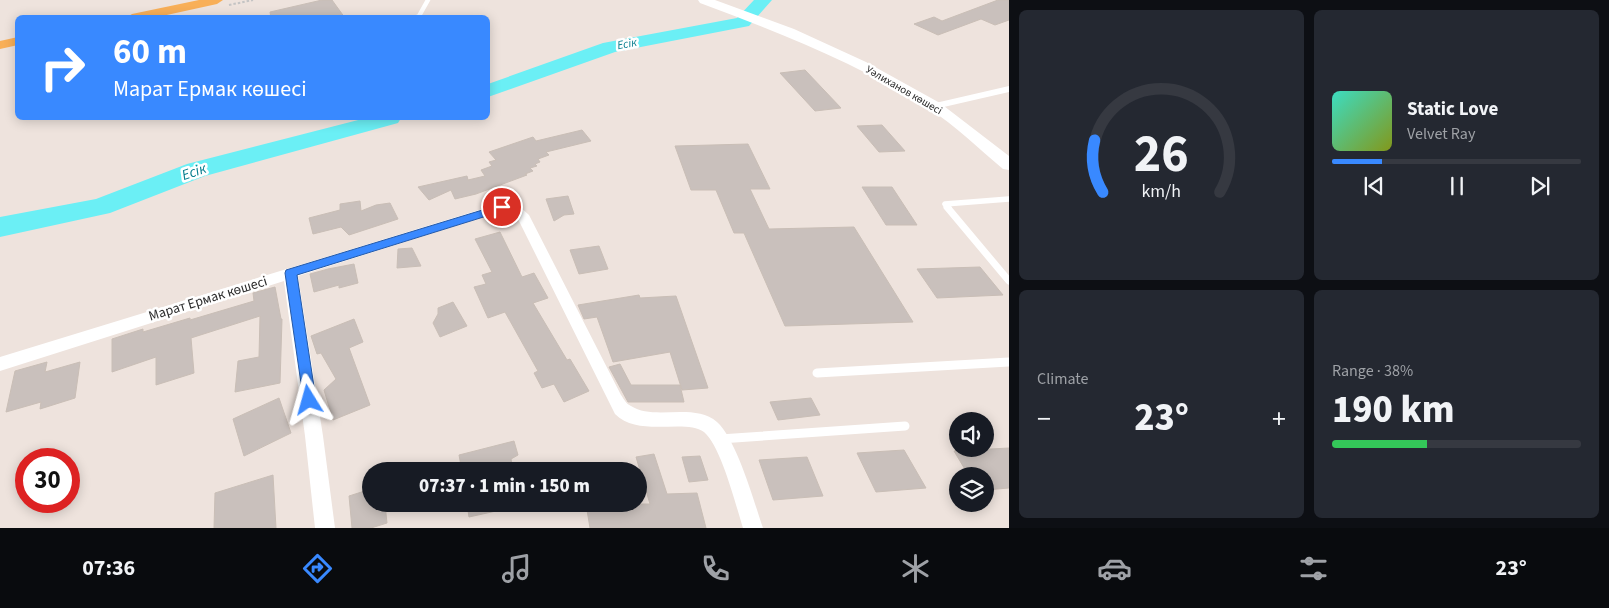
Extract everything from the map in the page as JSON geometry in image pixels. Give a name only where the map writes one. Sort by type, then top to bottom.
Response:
[{"type":"main road","points":[[153,15],[217,0]]},
{"type":"main road","name":"Уәлиханов көшесі","points":[[704,0],[789,32],[861,65],[935,106],[1009,165]]},
{"type":"main road","points":[[0,45],[15,42]]},
{"type":"street","points":[[935,106],[1009,89]]},
{"type":"street","name":"Марат Ермак көшесі","points":[[0,364],[502,207],[516,209],[524,218],[615,400],[625,413],[640,417],[698,422],[710,426],[720,439]]},
{"type":"street","points":[[290,273],[314,436],[325,528]]},
{"type":"street","points":[[720,439],[753,528]]},
{"type":"lane","points":[[420,15],[428,0]]},
{"type":"lane","points":[[1009,200],[945,204],[1009,281]]},
{"type":"lane","points":[[817,373],[1009,362]]},
{"type":"lane","points":[[720,439],[905,426]]},
{"type":"building","points":[[322,0],[332,0],[343,15],[270,15],[270,12]]},
{"type":"building","points":[[998,0],[1009,0],[1009,20],[995,25],[981,19],[938,35],[914,24],[934,17],[942,21]]},
{"type":"building","points":[[805,70],[841,108],[815,111],[780,73]]},
{"type":"building","points":[[882,125],[905,151],[879,152],[857,126]]},
{"type":"building","points":[[582,130],[591,141],[546,152],[549,155],[538,159],[540,162],[535,164],[537,166],[530,168],[533,171],[525,174],[527,175],[476,194],[455,199],[451,190],[429,200],[418,187],[467,176],[468,180],[485,176],[481,170],[492,166],[489,162],[496,160],[489,152],[533,137],[536,141]]},
{"type":"building","points":[[748,144],[770,189],[750,189],[769,229],[854,227],[913,322],[785,326],[744,233],[734,233],[716,190],[691,190],[675,146]]},
{"type":"building","points":[[862,187],[892,187],[917,225],[886,225]]},
{"type":"building","points":[[568,196],[574,214],[564,215],[554,221],[546,199]]},
{"type":"building","points":[[360,201],[361,211],[376,205],[390,203],[398,219],[349,235],[341,227],[313,234],[309,218],[340,210],[340,204]]},
{"type":"building","points":[[500,232],[522,277],[534,273],[548,298],[533,303],[567,360],[570,359],[589,391],[564,402],[554,384],[542,388],[534,373],[538,371],[505,312],[488,318],[474,287],[486,284],[482,275],[492,272],[475,239]]},
{"type":"building","points":[[599,246],[608,269],[579,274],[570,250]]},
{"type":"building","points":[[412,248],[421,266],[397,268],[398,249]]},
{"type":"building","points":[[354,264],[358,283],[339,288],[339,285],[314,292],[310,274]]},
{"type":"building","points":[[980,267],[1003,295],[937,298],[917,269]]},
{"type":"building","points":[[275,287],[282,319],[280,383],[235,392],[238,361],[259,357],[260,316],[191,338],[194,373],[156,385],[156,357],[112,372],[112,339],[143,329],[143,332],[190,318],[190,320],[254,301],[253,293]]},
{"type":"building","points":[[639,295],[640,298],[676,296],[708,388],[682,390],[670,352],[613,362],[597,317],[584,319],[578,305]]},
{"type":"building","points":[[453,302],[467,326],[440,337],[433,323],[438,314],[438,308]]},
{"type":"building","points":[[354,319],[363,342],[349,348],[370,405],[333,420],[324,390],[336,379],[321,353],[317,354],[311,336]]},
{"type":"building","points":[[47,362],[45,372],[80,362],[75,398],[40,409],[41,402],[6,412],[15,371]]},
{"type":"building","points":[[620,364],[631,385],[680,385],[684,402],[628,402],[609,367]]},
{"type":"building","points":[[279,398],[291,433],[244,456],[233,419]]},
{"type":"building","points":[[811,398],[820,415],[778,420],[770,402]]},
{"type":"building","points":[[514,441],[518,455],[511,459],[512,462],[460,462],[459,455]]},
{"type":"building","points":[[1009,448],[1009,488],[994,489],[994,467],[964,467],[958,457],[994,457],[994,449]]},
{"type":"building","points":[[904,450],[926,488],[876,492],[857,453]]},
{"type":"building","points":[[654,454],[667,494],[697,493],[706,528],[590,528],[587,512],[647,512],[647,504],[650,504],[647,494],[647,462],[637,462],[636,457]]},
{"type":"building","points":[[700,456],[708,480],[689,482],[682,457]]},
{"type":"building","points":[[807,457],[823,496],[773,500],[759,460]]},
{"type":"building","points":[[273,475],[276,528],[214,528],[215,493]]},
{"type":"building","points":[[362,492],[362,512],[386,512],[387,523],[371,528],[352,528],[349,496]]},
{"type":"building","points":[[468,512],[492,512],[469,517]]},
{"type":"waterway","name":"Есік","points":[[490,90],[610,47],[743,22],[763,0]]},
{"type":"waterway","name":"Есік","points":[[0,227],[101,207],[196,170],[383,120]]},
{"type":"route","points":[[309,400],[290,273],[502,207]]}]
